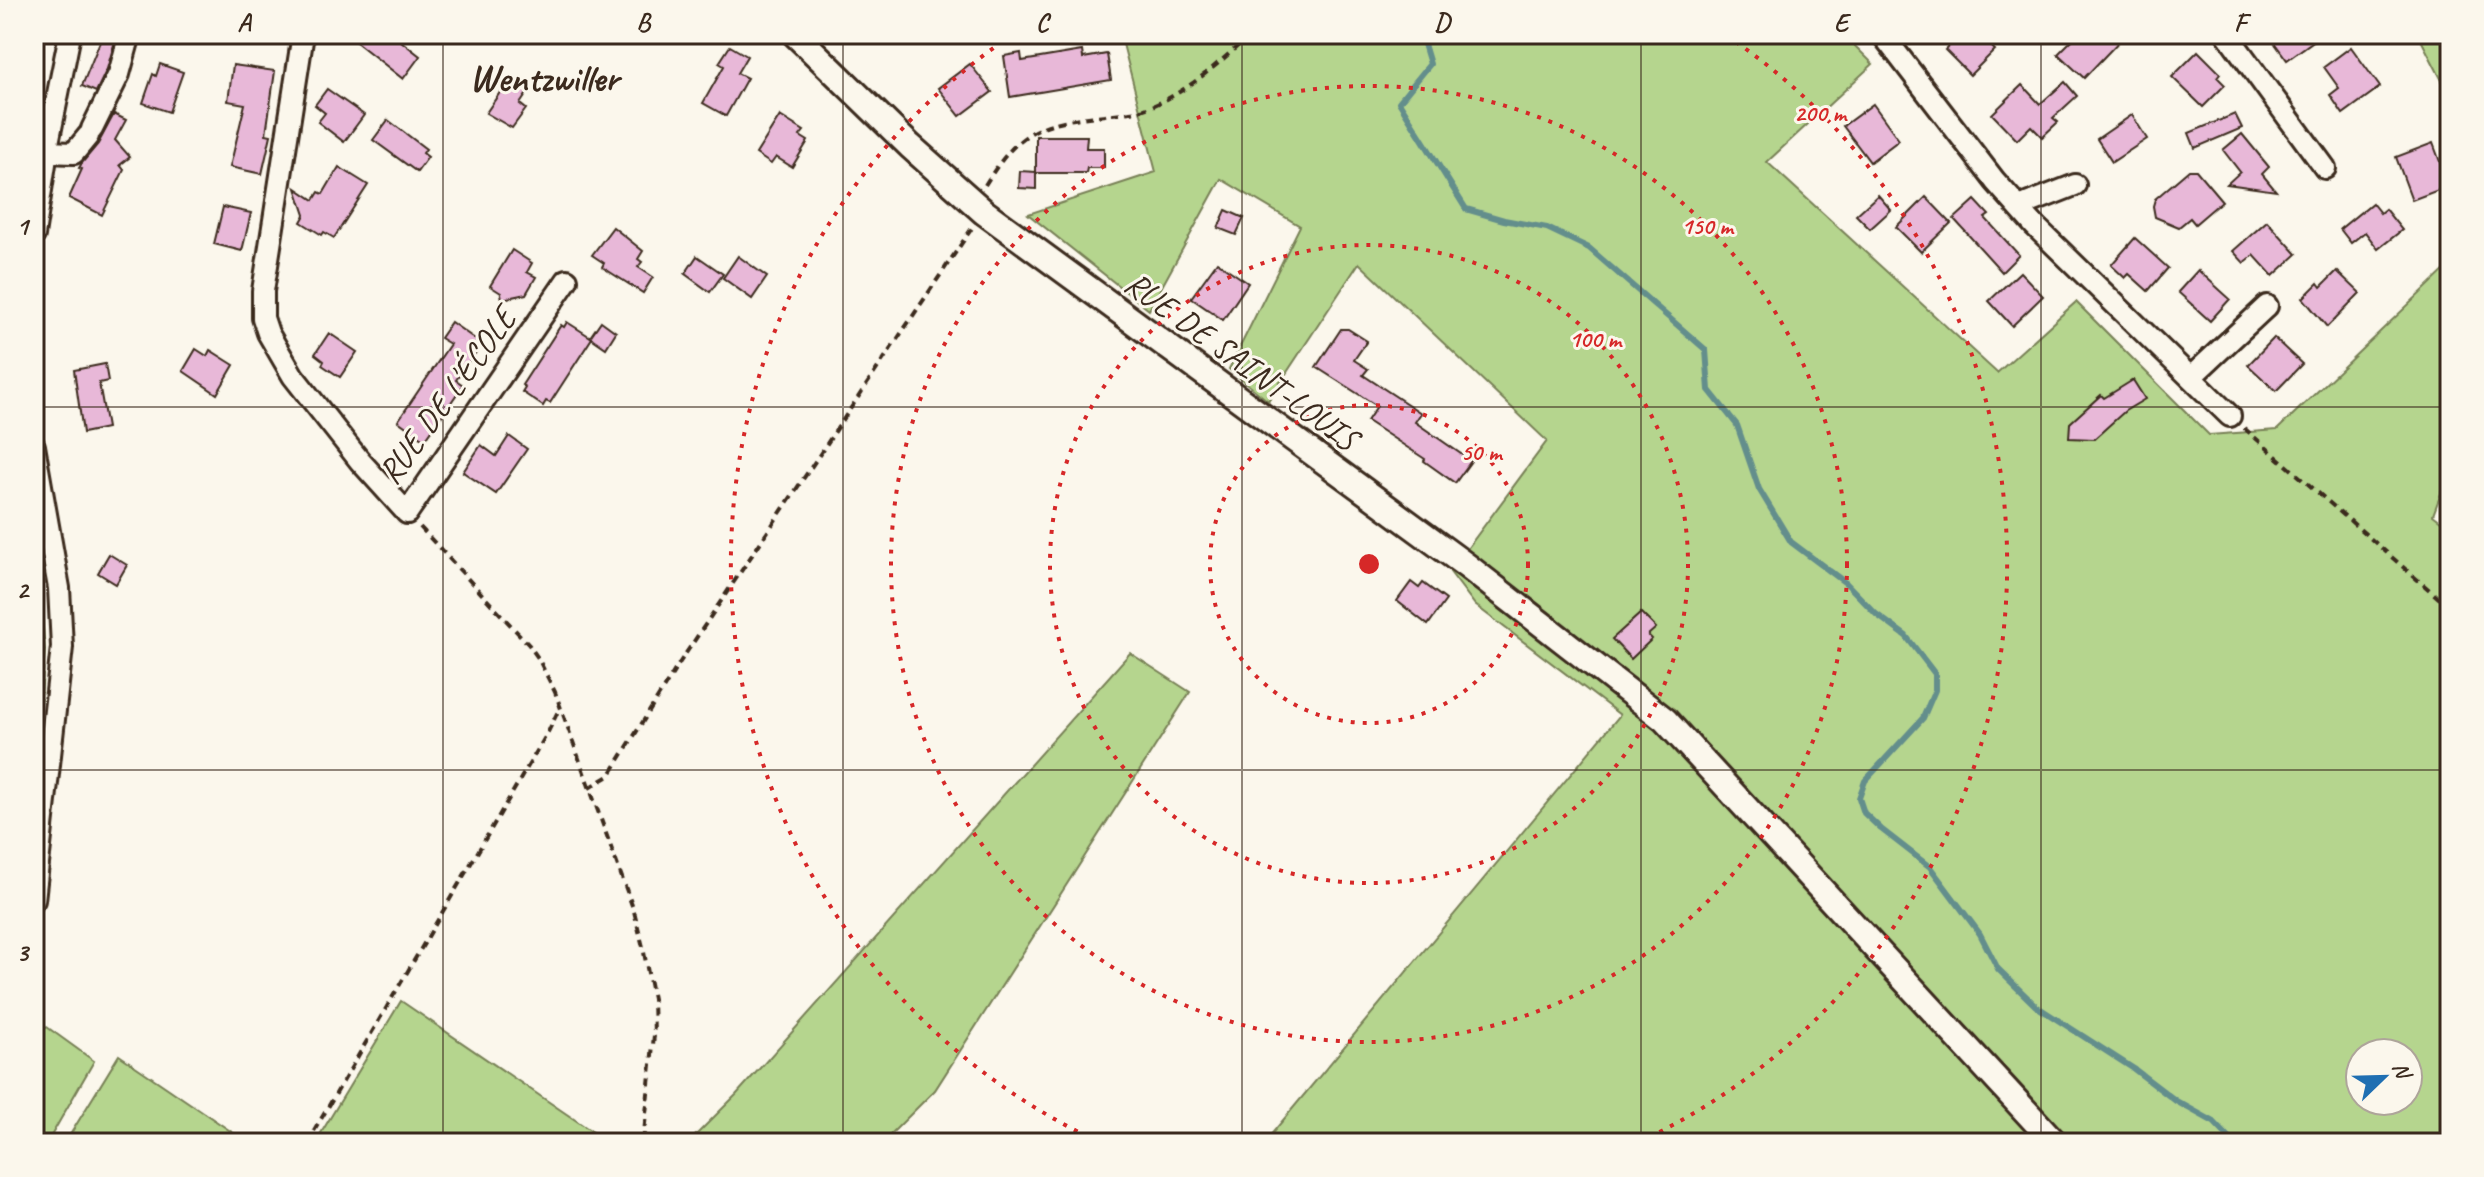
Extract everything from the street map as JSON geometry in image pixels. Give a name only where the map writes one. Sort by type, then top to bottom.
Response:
[{"type":"street","points":[[34,235],[43,142],[70,34]]},
{"type":"street","points":[[43,142],[74,153],[90,132],[119,74],[130,34]]},
{"type":"street","name":"RUE DE L'ÉCOLE","points":[[303,34],[263,291],[263,318],[268,333],[293,376],[360,461],[407,513],[567,280]]},
{"type":"street","name":"RUE DE SAINT-LOUIS","points":[[795,34],[978,208],[1467,566],[1665,720],[2055,1143]]},
{"type":"street","points":[[1882,34],[1959,135],[2058,251],[2230,416]]},
{"type":"street","points":[[2227,34],[2325,168]]},
{"type":"street","points":[[2019,207],[2075,185]]},
{"type":"street","points":[[2191,377],[2267,306]]},
{"type":"street","points":[[34,446],[62,617],[61,659],[34,900]]},
{"type":"path","points":[[589,788],[609,776],[680,662],[978,208],[1011,148],[1037,128],[1099,115],[1143,110],[1168,100],[1187,88],[1251,34]]},
{"type":"path","points":[[2230,416],[2450,608]]},
{"type":"path","points":[[407,513],[529,645],[547,674],[560,707],[634,911],[653,999],[654,1035],[643,1143]]},
{"type":"path","points":[[307,1143],[560,707]]},
{"type":"green space","points":[[1114,34],[1469,34],[1477,42],[1485,34],[1843,34],[1873,64],[1767,162],[1997,373],[2076,302],[2209,435],[2277,430],[2450,265],[2450,469],[2433,515],[2450,528],[2450,1143],[1264,1143],[1620,715],[1475,605],[1450,572],[1547,441],[1359,263],[1268,401],[1229,369],[1300,226],[1221,179],[1149,310],[1028,214],[1156,172],[1122,40]]},
{"type":"green space","points":[[2418,34],[2450,34],[2450,96]]},
{"type":"green space","points":[[34,527],[45,650],[34,776]]},
{"type":"green space","points":[[1130,653],[1190,692],[935,1090],[882,1143],[688,1143],[736,1095]]},
{"type":"green space","points":[[401,1001],[609,1143],[315,1143]]},
{"type":"green space","points":[[40,1022],[94,1061],[47,1143],[34,1143],[34,1036]]},
{"type":"green space","points":[[119,1055],[248,1143],[65,1143]]},
{"type":"building","points":[[103,34],[117,34],[107,69],[96,92],[82,86]]},
{"type":"building","points":[[346,34],[392,34],[420,56],[403,79]]},
{"type":"building","points":[[1961,34],[1979,34],[1995,50],[1970,75],[1945,50]]},
{"type":"building","points":[[2078,34],[2126,34],[2084,78],[2058,54]]},
{"type":"building","points":[[2268,34],[2323,34],[2287,60]]},
{"type":"building","points":[[730,46],[747,56],[737,73],[747,78],[726,116],[703,103],[724,66],[719,63]]},
{"type":"building","points":[[2351,47],[2380,87],[2343,114],[2330,95],[2339,88],[2324,67]]},
{"type":"building","points":[[1082,51],[1083,58],[1107,54],[1111,80],[1010,97],[1004,56],[1021,53],[1022,61]]},
{"type":"building","points":[[2198,51],[2220,73],[2217,77],[2225,85],[2203,107],[2172,77]]},
{"type":"building","points":[[160,64],[183,72],[169,112],[143,103],[153,74],[156,76]]},
{"type":"building","points":[[970,64],[992,92],[960,116],[938,88]]},
{"type":"building","points":[[233,65],[275,71],[266,134],[271,135],[262,174],[230,167],[245,104],[228,101]]},
{"type":"building","points":[[514,78],[530,89],[520,104],[526,109],[512,128],[486,113]]},
{"type":"building","points":[[2065,82],[2077,96],[2053,118],[2058,122],[2042,137],[2031,126],[2017,140],[1992,114],[2022,85],[2040,104]]},
{"type":"building","points":[[327,89],[364,115],[344,142],[318,122],[325,113],[315,105]]},
{"type":"building","points":[[1873,104],[1899,140],[1870,162],[1843,126]]},
{"type":"building","points":[[114,114],[126,120],[115,140],[130,157],[120,165],[124,170],[102,215],[69,198],[82,169],[79,168],[98,144]]},
{"type":"building","points":[[2235,114],[2242,128],[2195,148],[2189,133]]},
{"type":"building","points":[[2132,115],[2147,139],[2112,162],[2097,139]]},
{"type":"building","points":[[780,116],[804,131],[800,136],[808,141],[792,167],[776,157],[771,164],[756,154]]},
{"type":"building","points":[[388,120],[426,149],[423,153],[428,157],[417,172],[373,140]]},
{"type":"building","points":[[2242,134],[2269,167],[2262,174],[2276,191],[2227,184],[2240,172],[2223,150]]},
{"type":"building","points":[[1036,136],[1087,136],[1086,148],[1104,148],[1104,168],[1087,168],[1086,173],[1036,173],[1036,189],[1019,188],[1020,171],[1036,172]]},
{"type":"building","points":[[2433,143],[2449,186],[2412,200],[2396,157]]},
{"type":"building","points":[[339,167],[368,185],[334,238],[324,232],[322,235],[301,222],[305,215],[296,188],[314,200],[319,192],[323,194]]},
{"type":"building","points":[[2189,170],[2196,170],[2222,201],[2195,224],[2190,218],[2179,227],[2155,217],[2155,199]]},
{"type":"building","points":[[1878,195],[1891,210],[1870,229],[1856,215]]},
{"type":"building","points":[[1926,197],[1951,223],[1921,252],[1896,227]]},
{"type":"building","points":[[1975,200],[1989,215],[1985,218],[2019,255],[2002,272],[1954,219]]},
{"type":"building","points":[[2372,203],[2380,213],[2385,209],[2402,230],[2378,249],[2365,232],[2351,243],[2340,229]]},
{"type":"building","points":[[223,207],[251,213],[242,251],[214,244]]},
{"type":"building","points":[[1226,210],[1244,218],[1236,235],[1218,228]]},
{"type":"building","points":[[2267,221],[2297,254],[2273,276],[2254,255],[2244,263],[2233,251]]},
{"type":"building","points":[[613,227],[643,251],[638,267],[653,277],[643,293],[602,267],[604,263],[592,255]]},
{"type":"building","points":[[2135,238],[2168,268],[2148,291],[2129,274],[2125,278],[2111,265]]},
{"type":"building","points":[[512,250],[532,263],[527,272],[536,277],[526,294],[502,299],[501,293],[490,286]]},
{"type":"building","points":[[697,256],[723,274],[710,292],[685,274]]},
{"type":"building","points":[[738,256],[767,277],[752,299],[723,278]]},
{"type":"building","points":[[1217,262],[1248,283],[1223,320],[1191,298]]},
{"type":"building","points":[[2198,270],[2230,299],[2210,321],[2178,292]]},
{"type":"building","points":[[2337,271],[2360,293],[2327,327],[2303,298],[2318,283],[2321,287]]},
{"type":"building","points":[[2020,272],[2043,296],[2012,326],[1989,301]]},
{"type":"building","points":[[601,321],[616,332],[606,348],[590,337]]},
{"type":"building","points":[[451,322],[482,344],[456,380],[463,385],[425,440],[398,421],[450,344],[440,338]]},
{"type":"building","points":[[567,322],[592,338],[550,403],[546,401],[543,406],[522,392],[525,387],[522,385],[561,325],[564,327]]},
{"type":"building","points":[[1341,329],[1348,329],[1367,341],[1354,360],[1368,369],[1363,375],[1421,413],[1415,422],[1471,461],[1455,483],[1367,421],[1377,406],[1316,367]]},
{"type":"building","points":[[329,333],[357,352],[340,377],[322,365],[324,361],[315,354]]},
{"type":"building","points":[[2274,338],[2302,364],[2276,391],[2248,365]]},
{"type":"building","points":[[196,349],[207,356],[210,350],[234,365],[217,394],[183,371]]},
{"type":"building","points":[[105,364],[108,381],[99,383],[107,428],[83,433],[74,370]]},
{"type":"building","points":[[2133,380],[2145,399],[2125,411],[2094,439],[2069,438],[2070,423],[2101,395],[2104,398]]},
{"type":"building","points":[[509,436],[527,449],[496,494],[463,472],[481,445],[496,456]]},
{"type":"building","points":[[109,554],[127,565],[116,584],[98,573]]},
{"type":"building","points":[[1411,582],[1419,588],[1423,583],[1446,600],[1428,625],[1397,601]]},
{"type":"building","points":[[1641,613],[1656,628],[1648,635],[1652,639],[1631,659],[1612,639]]},
{"type":"waterway","points":[[1421,34],[1430,64],[1399,102],[1466,209],[1547,228],[1589,248],[1706,350],[1709,390],[1737,425],[1759,489],[1791,542],[1847,584],[1876,614],[1906,636],[1935,674],[1935,690],[1923,718],[1865,781],[1859,798],[1864,813],[1930,867],[1980,934],[1998,969],[2036,1006],[2134,1069],[2176,1101],[2214,1122],[2234,1143]]},
{"type":"district","name":"Wentzwiller","points":[[544,78]]}]
